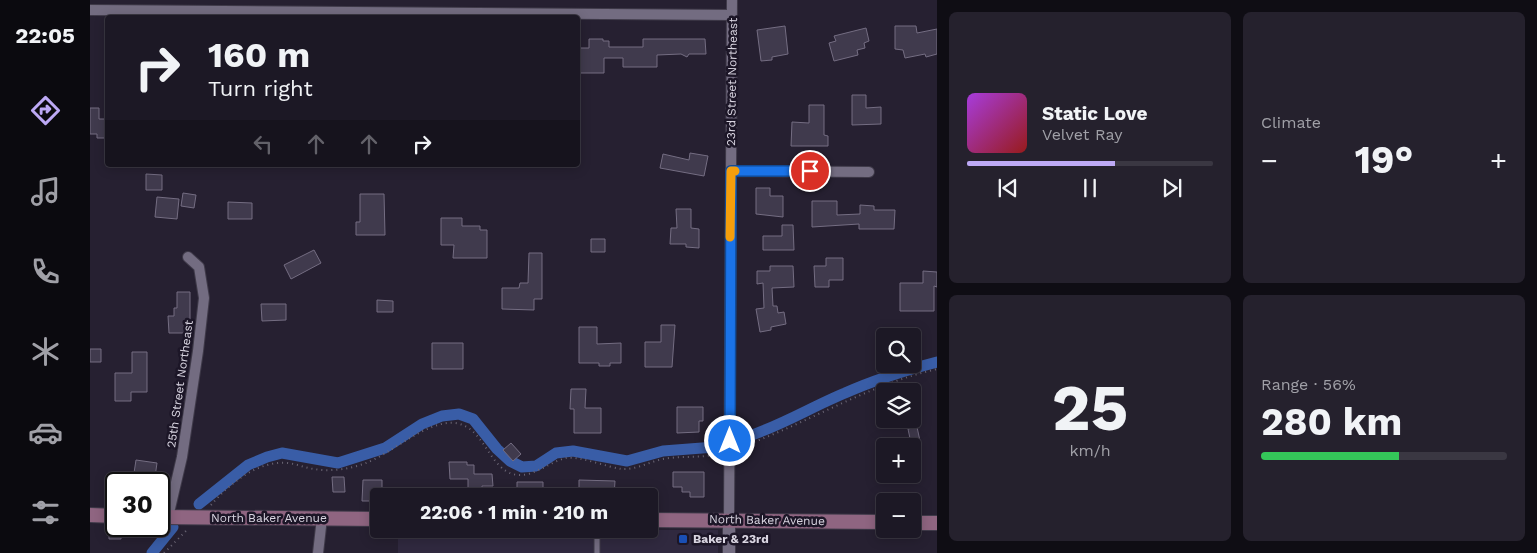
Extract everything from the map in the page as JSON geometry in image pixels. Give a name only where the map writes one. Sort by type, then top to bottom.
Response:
[{"type":"main road","points":[[90,515],[105,516]]},
{"type":"main road","name":"North Baker Avenue","points":[[170,517],[370,518]]},
{"type":"main road","name":"North Baker Avenue","points":[[658,520],[729,519],[876,522]]},
{"type":"main road","points":[[921,523],[937,523]]},
{"type":"street","name":"23rd Street Northeast","points":[[729,553],[732,0]]},
{"type":"street","points":[[90,10],[732,15]]},
{"type":"street","points":[[731,171],[869,172]]},
{"type":"street","name":"25th Street Northeast","points":[[170,495],[182,456],[204,298],[199,267],[188,257]]},
{"type":"street","points":[[318,553],[322,518]]},
{"type":"lane","points":[[597,538],[597,553]]},
{"type":"path","points":[[164,553],[201,518],[217,497],[230,486],[246,474],[275,463],[288,463],[316,470],[347,468],[388,453],[420,432],[455,423],[466,427],[478,437],[506,471],[516,475],[535,472],[568,458],[624,469],[669,458],[694,458],[730,451],[785,430],[820,411],[937,369]]},
{"type":"shaded area","points":[[658,530],[718,530],[718,553],[398,553],[398,538],[658,538]]},
{"type":"building","points":[[785,26],[788,54],[772,57],[772,60],[761,61],[757,30]]},
{"type":"building","points":[[895,26],[916,26],[917,33],[937,29],[937,54],[926,57],[925,54],[905,58],[903,50],[895,49]]},
{"type":"building","points":[[866,28],[869,41],[864,43],[865,48],[857,50],[858,55],[834,61],[829,43],[836,41],[834,36]]},
{"type":"building","points":[[589,39],[609,41],[609,47],[643,47],[643,39],[705,39],[706,54],[689,54],[687,57],[681,54],[657,55],[657,67],[623,67],[623,58],[604,58],[604,73],[580,73],[580,48],[589,48]]},
{"type":"building","points":[[852,95],[866,95],[866,108],[881,107],[881,124],[852,125]]},
{"type":"building","points":[[809,105],[824,105],[824,135],[828,136],[828,146],[791,146],[792,122],[809,123]]},
{"type":"building","points":[[90,108],[99,108],[99,119],[105,119],[105,138],[97,138],[97,134],[90,134]]},
{"type":"building","points":[[690,153],[708,156],[704,176],[660,168],[663,154],[689,160]]},
{"type":"building","points":[[146,174],[162,175],[162,190],[146,190]]},
{"type":"building","points":[[756,188],[770,188],[770,196],[783,196],[783,217],[756,214]]},
{"type":"building","points":[[183,193],[196,195],[194,208],[181,206]]},
{"type":"building","points":[[360,194],[384,194],[385,235],[356,235],[356,222],[360,222]]},
{"type":"building","points":[[157,197],[179,199],[177,219],[155,217]]},
{"type":"building","points":[[812,201],[837,201],[837,215],[860,214],[860,205],[874,206],[874,210],[895,210],[894,229],[859,229],[859,224],[812,227]]},
{"type":"building","points":[[228,202],[252,203],[252,219],[228,219]]},
{"type":"building","points":[[676,209],[691,209],[691,228],[699,229],[699,248],[686,247],[686,244],[670,244],[671,228],[677,228]]},
{"type":"building","points":[[441,218],[462,218],[462,226],[480,226],[480,230],[487,230],[487,258],[453,258],[454,245],[441,245]]},
{"type":"building","points":[[782,225],[793,225],[794,250],[763,250],[763,236],[782,236]]},
{"type":"building","points":[[591,239],[605,239],[605,252],[591,252]]},
{"type":"building","points":[[314,250],[321,263],[291,279],[284,265]]},
{"type":"building","points":[[529,253],[542,253],[542,299],[534,299],[534,310],[502,309],[502,288],[519,288],[520,283],[528,283]]},
{"type":"building","points":[[826,258],[843,258],[843,280],[829,280],[829,287],[815,287],[814,266],[826,266]]},
{"type":"building","points":[[770,266],[793,266],[794,287],[772,288],[773,306],[777,306],[778,313],[784,312],[786,324],[771,327],[771,330],[760,332],[756,309],[764,308],[763,283],[757,284],[757,271],[770,271]]},
{"type":"building","points":[[923,271],[937,272],[937,287],[934,286],[934,311],[900,311],[900,283],[923,283]]},
{"type":"building","points":[[177,292],[190,292],[190,333],[169,333],[168,316],[174,316],[174,308],[177,308]]},
{"type":"building","points":[[377,300],[393,301],[393,312],[377,312]]},
{"type":"building","points":[[261,304],[286,304],[286,320],[262,321]]},
{"type":"building","points":[[661,325],[675,325],[672,367],[645,367],[645,342],[661,342]]},
{"type":"building","points":[[579,327],[597,327],[597,344],[621,343],[621,363],[599,366],[599,363],[579,363]]},
{"type":"building","points":[[432,343],[463,343],[463,369],[432,369]]},
{"type":"building","points":[[90,349],[101,349],[101,362],[90,362]]},
{"type":"building","points":[[132,352],[147,352],[147,392],[131,392],[131,401],[115,401],[115,373],[132,373]]},
{"type":"building","points":[[571,389],[586,389],[585,408],[601,408],[601,433],[574,433],[574,409],[570,409]]},
{"type":"building","points":[[677,407],[703,407],[703,421],[699,421],[699,432],[677,433]]},
{"type":"building","points":[[917,428],[919,438],[910,438],[908,429]]},
{"type":"building","points":[[511,443],[521,454],[513,461],[503,450]]},
{"type":"building","points":[[136,460],[157,463],[156,472],[134,472]]},
{"type":"building","points":[[449,462],[467,462],[467,465],[474,465],[474,474],[492,474],[493,486],[468,488],[468,479],[450,479]]},
{"type":"building","points":[[673,472],[704,472],[704,497],[690,497],[690,492],[682,492],[682,487],[673,487]]},
{"type":"building","points":[[332,477],[344,477],[345,492],[333,492]]},
{"type":"building","points":[[363,480],[382,480],[382,488],[370,488],[370,501],[362,501]]},
{"type":"building","points":[[579,480],[615,481],[615,488],[579,488]]},
{"type":"building","points":[[517,482],[543,482],[543,488],[517,488]]},
{"type":"building","points":[[109,537],[121,537],[121,539],[109,539]]},
{"type":"waterway","points":[[746,437],[867,384],[937,362]]},
{"type":"waterway","points":[[199,504],[248,465],[267,457],[282,453],[338,463],[385,448],[422,424],[442,416],[459,414],[473,419],[497,449],[510,461],[522,467],[536,466],[556,453],[573,451],[627,461],[663,451],[715,447]]},
{"type":"waterway","points":[[152,553],[173,527]]},
{"type":"slow traffic","points":[[730,237],[731,171],[735,171]]},
{"type":"place","name":"Baker & 23rd","points":[[683,539]]},
{"type":"route","points":[[730,441],[731,171],[810,171]]}]
